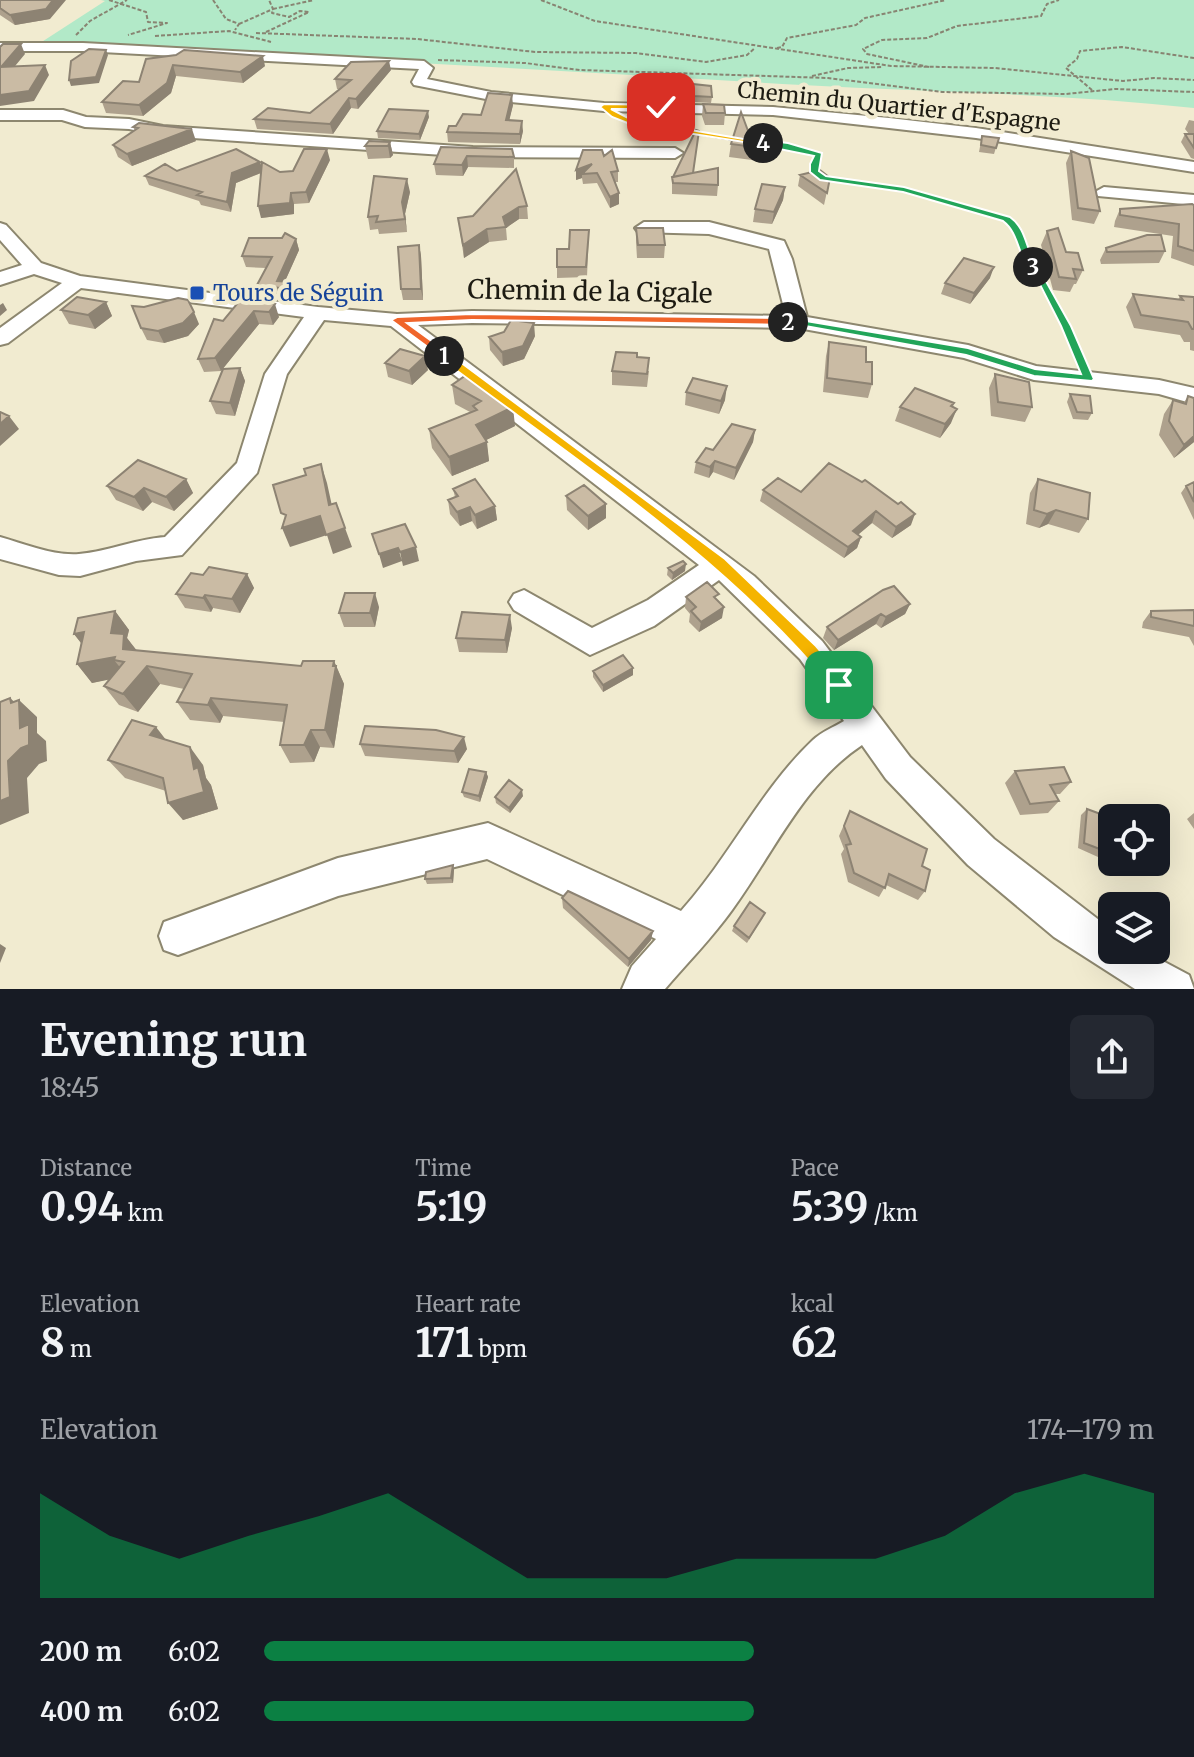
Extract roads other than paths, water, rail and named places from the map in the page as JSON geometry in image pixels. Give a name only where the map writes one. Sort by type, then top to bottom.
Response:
[{"type":"street","points":[[0,45],[17,41]]},
{"type":"street","name":"Chemin du Quartier d'Espagne","points":[[0,45],[113,44],[424,65],[426,68],[419,82],[491,96],[604,107],[773,111],[875,121],[976,133],[1194,167]]},
{"type":"street","points":[[0,115],[63,115],[85,122],[129,124],[163,131],[473,152],[675,153]]},
{"type":"street","points":[[1104,192],[1194,200]]},
{"type":"street","points":[[644,228],[709,228],[777,245],[782,252],[798,322]]},
{"type":"street","name":"Chemin de la Cigale","points":[[0,229],[34,267],[77,282],[397,320],[472,317],[798,322],[968,352],[1034,373],[1159,387],[1194,396]]},
{"type":"street","points":[[0,279],[34,267]]},
{"type":"street","points":[[0,338],[77,282]]},
{"type":"street","points":[[0,548],[59,564],[80,565],[136,550],[172,547],[248,467],[276,374],[318,313]]},
{"type":"street","points":[[397,320],[720,563],[811,650],[898,768],[981,852],[1068,923],[1123,961],[1175,989]]},
{"type":"street","points":[[524,602],[590,642],[630,627],[681,597],[720,563]]},
{"type":"street","points":[[642,989],[646,980],[689,934],[799,781],[826,750],[867,724]]},
{"type":"street","points":[[178,936],[338,877],[488,841],[689,934]]},
{"type":"place","name":"Tours de Séguin","points":[[197,293]]}]
